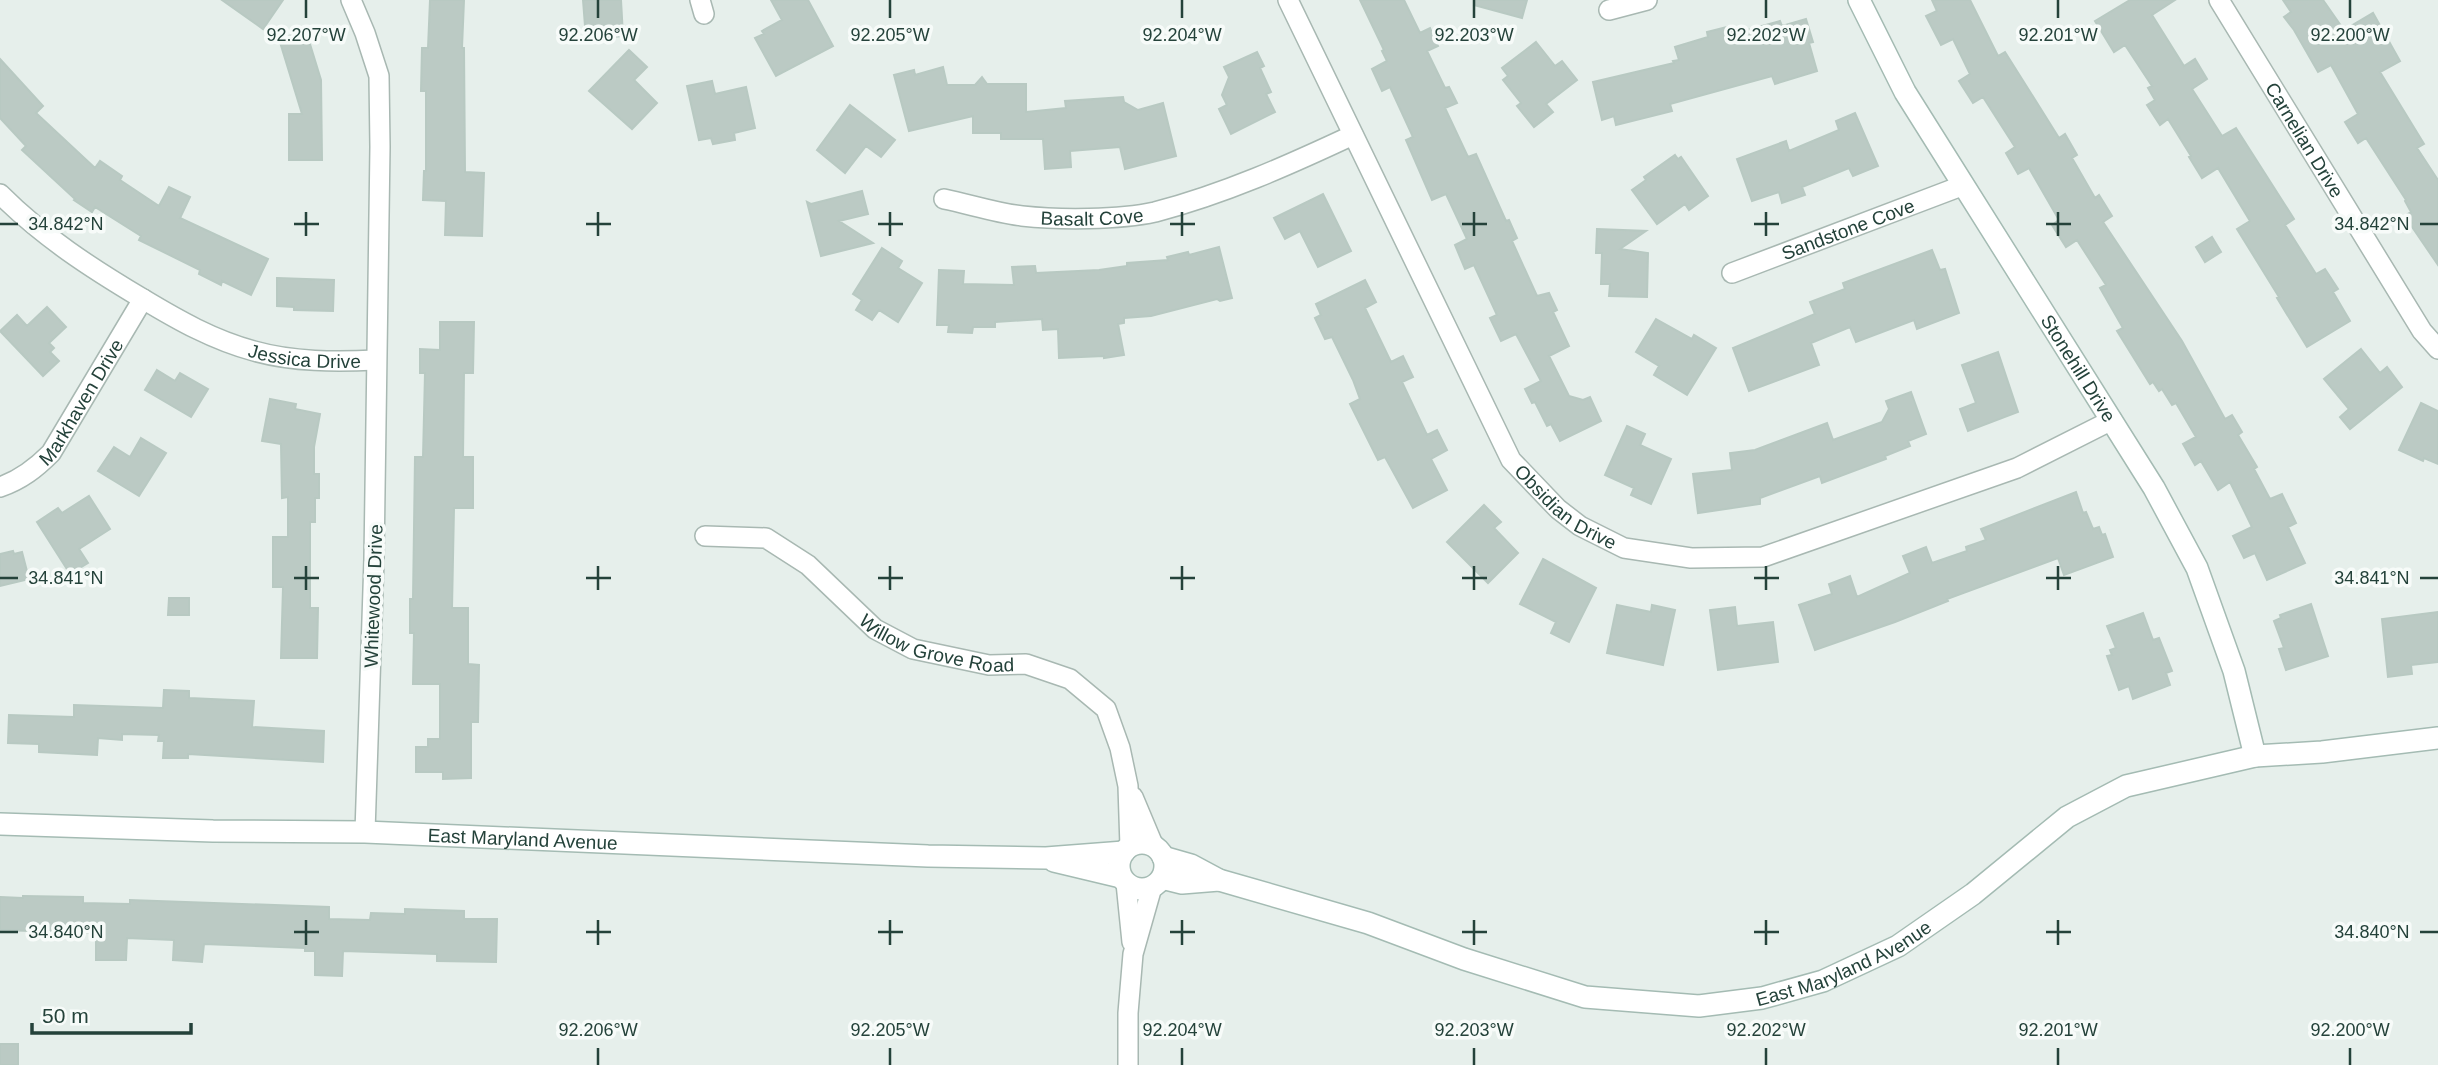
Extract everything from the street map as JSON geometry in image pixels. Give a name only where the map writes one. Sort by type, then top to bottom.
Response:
[{"type":"street","name":"Jessica Drive","points":[[0,194],[61,247],[169,316],[210,337],[254,352],[305,359],[376,360],[379,76],[351,0]]},
{"type":"street","name":"Obsidian Drive","points":[[1288,0],[1511,460],[1558,509],[1580,526],[1624,548],[1691,558],[1763,557],[2017,468],[2112,420]]},
{"type":"street","points":[[1609,10],[1647,0]]},
{"type":"street","name":"Stonehill Drive","points":[[1859,0],[1905,92],[2154,488],[2197,568],[2234,671],[2255,756]]},
{"type":"street","name":"Carnelian Drive","points":[[2219,0],[2423,331],[2438,349]]},
{"type":"street","name":"Basalt Cove","points":[[944,198],[1021,216],[1083,219],[1152,212],[1215,194],[1353,135]]},
{"type":"street","name":"Sandstone Cove","points":[[1732,273],[1964,186]]},
{"type":"street","name":"Markhaven Drive","points":[[0,487],[34,470],[51,453],[144,299]]},
{"type":"street","name":"Whitewood Drive","points":[[365,832],[374,559],[376,360]]},
{"type":"street","name":"Willow Grove Road","points":[[705,536],[766,538],[808,565],[875,629],[914,649],[989,665],[1026,664],[1070,680],[1106,709],[1121,748],[1128,786],[1127,849]]},
{"type":"street","name":"East Maryland Avenue","points":[[0,824],[213,831],[365,832],[928,856],[1046,858],[1127,849],[1142,844],[1219,880],[1368,923],[1464,959],[1585,997],[1699,1006],[1762,998],[1823,981],[1898,946],[1973,894],[2067,817],[2126,786],[2255,756],[2322,752],[2438,738]]},
{"type":"street","name":"Willow Grove Road","points":[[1128,786],[1159,852]]},
{"type":"street","points":[[1127,849],[1119,864],[1124,880],[1133,954],[1128,1013],[1128,1065]]},
{"type":"street","points":[[1133,954],[1157,883],[1165,871],[1159,852]]},
{"type":"street","name":"East Maryland Avenue","points":[[1046,858],[1124,880],[1138,889],[1157,883],[1219,880]]},
{"type":"building","points":[[222,0],[283,0],[263,29]]},
{"type":"building","points":[[430,0],[464,0],[462,48],[465,172],[484,173],[482,236],[445,235],[446,201],[423,200],[426,171],[426,91],[421,91],[422,48],[428,48]]},
{"type":"building","points":[[583,0],[621,0],[623,36],[586,39]]},
{"type":"building","points":[[771,0],[808,0],[833,46],[776,76],[755,38],[782,20]]},
{"type":"building","points":[[1360,0],[1404,0],[1420,33],[1430,28],[1438,46],[1427,51],[1445,88],[1449,87],[1457,103],[1445,108],[1468,157],[1476,154],[1506,221],[1509,220],[1517,238],[1512,241],[1537,296],[1549,293],[1557,310],[1553,312],[1569,346],[1549,356],[1569,396],[1583,400],[1590,397],[1601,421],[1560,441],[1551,424],[1547,426],[1535,402],[1532,403],[1525,389],[1541,381],[1516,334],[1501,341],[1490,318],[1497,315],[1474,265],[1465,269],[1455,245],[1467,239],[1446,194],[1432,200],[1406,140],[1413,137],[1390,87],[1382,91],[1372,69],[1387,61]]},
{"type":"building","points":[[1475,0],[1527,0],[1522,18],[1474,5]]},
{"type":"building","points":[[1932,0],[1970,0],[1998,56],[2005,52],[2059,138],[2065,134],[2077,155],[2072,158],[2095,198],[2099,195],[2112,216],[2103,222],[2182,341],[2225,419],[2232,415],[2242,432],[2238,435],[2257,467],[2254,469],[2270,499],[2282,494],[2296,523],[2288,527],[2305,563],[2267,580],[2255,553],[2244,558],[2233,536],[2252,527],[2230,482],[2218,490],[2201,461],[2195,465],[2183,444],[2196,437],[2176,403],[2172,405],[2162,389],[2159,391],[2153,382],[2150,384],[2117,331],[2123,328],[2100,288],[2106,285],[2077,240],[2066,247],[2052,225],[2059,220],[2029,168],[2018,174],[2006,153],[2015,147],[1983,97],[1973,103],[1959,81],[1970,74],[1953,39],[1941,45],[1926,16],[1937,11]]},
{"type":"building","points":[[2130,0],[2175,0],[2152,15],[2184,66],[2195,59],[2207,79],[2192,89],[2222,136],[2236,128],[2294,219],[2285,225],[2316,274],[2325,269],[2338,289],[2333,292],[2350,321],[2307,347],[2237,229],[2250,221],[2218,168],[2202,178],[2168,119],[2160,125],[2147,105],[2155,100],[2148,88],[2152,86],[2125,45],[2114,52],[2095,21]]},
{"type":"building","points":[[2283,0],[2323,0],[2344,30],[2373,13],[2400,61],[2380,72],[2424,144],[2417,148],[2438,180],[2438,265],[2410,224],[2412,223],[2406,215],[2411,212],[2406,200],[2366,138],[2358,143],[2345,122],[2358,114],[2331,65],[2318,72],[2284,17],[2291,12]]},
{"type":"building","points":[[1806,19],[1817,71],[1775,84],[1772,76],[1670,104],[1672,111],[1616,125],[1614,116],[1602,120],[1593,82],[1674,63],[1673,61],[1679,60],[1675,47],[1708,37],[1707,32],[1731,26],[1733,34],[1780,21],[1782,26]]},
{"type":"building","points":[[306,31],[321,80],[322,160],[289,160],[289,114],[302,114],[279,39]]},
{"type":"building","points":[[1536,42],[1555,66],[1562,61],[1577,80],[1546,104],[1553,112],[1534,127],[1517,106],[1521,103],[1503,80],[1508,76],[1502,68]]},
{"type":"building","points":[[629,50],[647,67],[634,80],[657,103],[632,129],[589,91]]},
{"type":"building","points":[[1257,52],[1264,66],[1260,68],[1271,92],[1266,94],[1275,112],[1231,134],[1219,109],[1227,105],[1222,95],[1229,77],[1224,67]]},
{"type":"building","points":[[0,59],[43,106],[36,113],[95,168],[100,161],[122,176],[120,180],[159,206],[169,187],[190,197],[180,218],[268,259],[251,295],[222,281],[221,285],[199,274],[200,270],[139,240],[141,236],[95,207],[92,212],[74,200],[22,150],[26,146],[0,118]]},
{"type":"building","points":[[943,67],[947,85],[975,85],[982,77],[987,84],[1026,84],[1026,112],[1066,108],[1065,101],[1123,97],[1124,102],[1138,110],[1163,103],[1176,156],[1125,169],[1120,147],[1070,151],[1071,167],[1045,169],[1043,139],[1001,139],[1001,133],[973,133],[973,116],[909,131],[894,75],[914,70],[915,75]]},
{"type":"building","points":[[712,81],[715,94],[746,87],[755,128],[734,133],[735,140],[713,144],[711,138],[699,140],[687,86]]},
{"type":"building","points":[[850,105],[895,140],[881,157],[866,146],[845,173],[817,150]]},
{"type":"building","points":[[1855,113],[1878,166],[1853,176],[1849,168],[1802,187],[1805,195],[1782,203],[1779,192],[1752,201],[1737,159],[1786,141],[1789,151],[1839,130],[1836,121]]},
{"type":"building","points":[[1675,155],[1678,159],[1681,157],[1708,196],[1689,210],[1685,204],[1657,224],[1632,190],[1646,180],[1644,177]]},
{"type":"building","points":[[862,191],[868,214],[839,221],[873,243],[821,256],[807,202],[811,204]]},
{"type":"building","points":[[1323,194],[1351,251],[1318,267],[1300,231],[1285,239],[1274,218]]},
{"type":"building","points":[[1597,229],[1646,231],[1620,249],[1648,253],[1647,297],[1609,296],[1610,284],[1601,284],[1602,253],[1596,253]]},
{"type":"building","points":[[2212,237],[2221,252],[2205,262],[2196,247]]},
{"type":"building","points":[[1219,247],[1232,298],[1220,301],[1217,299],[1151,316],[1124,318],[1124,323],[1118,324],[1124,355],[1059,358],[1058,329],[1043,330],[1042,319],[995,322],[995,327],[973,327],[972,333],[948,332],[949,325],[937,325],[939,270],[964,271],[963,284],[1014,285],[1012,267],[1035,266],[1036,273],[1099,270],[1127,266],[1127,263],[1168,260],[1167,257],[1188,252],[1189,255]]},
{"type":"building","points":[[882,248],[902,261],[898,268],[922,283],[898,322],[879,310],[872,320],[856,310],[862,300],[853,294]]},
{"type":"building","points":[[1932,250],[1940,270],[1945,269],[1959,313],[1917,329],[1914,320],[1856,342],[1850,327],[1811,343],[1819,365],[1749,391],[1733,348],[1815,314],[1810,302],[1845,289],[1843,283]]},
{"type":"building","points":[[277,278],[334,280],[333,311],[294,310],[294,307],[277,306]]},
{"type":"building","points":[[1365,280],[1376,302],[1365,308],[1391,362],[1403,356],[1413,377],[1402,382],[1427,435],[1437,430],[1447,450],[1431,459],[1447,490],[1413,508],[1385,457],[1378,460],[1350,404],[1360,399],[1353,380],[1332,337],[1325,339],[1315,318],[1321,315],[1316,304]]},
{"type":"building","points":[[47,307],[66,327],[49,343],[54,348],[50,352],[59,361],[43,376],[0,331],[17,315],[27,326]]},
{"type":"building","points":[[1656,319],[1692,339],[1694,335],[1716,348],[1687,395],[1654,375],[1659,366],[1636,352]]},
{"type":"building","points":[[440,322],[474,322],[473,373],[464,373],[463,457],[473,457],[473,508],[454,508],[452,608],[468,608],[468,664],[479,665],[478,722],[471,722],[471,778],[443,779],[443,772],[416,772],[416,747],[428,747],[428,739],[440,739],[440,684],[413,684],[414,633],[410,633],[410,599],[413,599],[415,457],[423,457],[425,373],[420,373],[420,349],[440,350]]},
{"type":"building","points":[[2361,349],[2380,373],[2387,367],[2402,387],[2350,429],[2340,417],[2349,409],[2324,379]]},
{"type":"building","points":[[1998,352],[2018,412],[1968,431],[1960,409],[1976,403],[1962,365]]},
{"type":"building","points":[[157,370],[175,381],[180,373],[208,389],[191,417],[145,390]]},
{"type":"building","points":[[1911,392],[1926,434],[1908,441],[1910,446],[1885,456],[1886,459],[1822,483],[1820,476],[1760,498],[1760,504],[1698,513],[1693,474],[1732,470],[1730,453],[1755,450],[1827,423],[1833,440],[1882,422],[1889,409],[1886,401]]},
{"type":"building","points":[[270,399],[296,404],[295,409],[320,414],[314,447],[314,474],[319,474],[319,498],[315,498],[315,522],[310,522],[310,608],[318,608],[317,658],[281,658],[283,587],[273,587],[273,537],[288,537],[288,497],[282,498],[281,444],[262,441]]},
{"type":"building","points":[[2421,403],[2438,411],[2438,464],[2424,458],[2423,461],[2399,450]]},
{"type":"building","points":[[1627,426],[1645,434],[1640,445],[1671,459],[1651,504],[1631,495],[1634,488],[1605,475]]},
{"type":"building","points":[[141,438],[166,453],[139,496],[98,471],[114,447],[130,457]]},
{"type":"building","points":[[2076,492],[2083,513],[2086,512],[2093,529],[2099,527],[2102,535],[2105,534],[2113,557],[2064,575],[2058,558],[1947,599],[1948,601],[1895,622],[1815,650],[1799,605],[1832,594],[1829,584],[1850,576],[1857,597],[1910,573],[1903,556],[1926,547],[1932,563],[1967,551],[1966,547],[1986,540],[1981,529]]},
{"type":"building","points":[[89,496],[110,529],[79,549],[88,563],[70,574],[37,522],[58,508],[62,513]]},
{"type":"building","points":[[1484,505],[1501,522],[1494,528],[1518,553],[1488,583],[1447,542]]},
{"type":"building","points":[[13,551],[14,554],[22,552],[29,579],[0,586],[0,554]]},
{"type":"building","points":[[1543,559],[1596,588],[1569,642],[1551,633],[1556,622],[1520,604]]},
{"type":"building","points":[[169,598],[189,598],[189,615],[168,615]]},
{"type":"building","points":[[2311,604],[2328,656],[2286,670],[2279,649],[2284,648],[2274,621],[2281,618],[2280,615]]},
{"type":"building","points":[[1617,605],[1651,612],[1652,605],[1675,610],[1663,665],[1607,653]]},
{"type":"building","points":[[1735,607],[1737,626],[1773,622],[1778,662],[1718,670],[1710,610]]},
{"type":"building","points":[[2438,612],[2438,662],[2411,665],[2412,674],[2388,677],[2382,619]]},
{"type":"building","points":[[2143,613],[2153,640],[2159,638],[2172,671],[2166,673],[2170,685],[2133,699],[2129,686],[2119,690],[2107,656],[2112,655],[2110,650],[2116,648],[2107,626]]},
{"type":"building","points":[[164,690],[189,691],[189,698],[254,701],[252,727],[324,731],[323,762],[188,754],[188,758],[163,758],[164,741],[158,741],[159,735],[122,734],[122,740],[98,738],[97,755],[39,752],[39,744],[8,743],[9,715],[74,717],[74,705],[163,708]]},
{"type":"building","points":[[0,897],[83,897],[83,903],[130,904],[130,900],[329,907],[329,919],[370,920],[371,913],[405,914],[405,909],[464,911],[464,919],[497,919],[496,962],[437,961],[437,954],[343,951],[342,976],[315,975],[315,951],[305,951],[305,948],[204,944],[202,962],[173,960],[174,940],[127,938],[126,960],[96,960],[96,933],[0,930]]},
{"type":"building","points":[[0,1044],[18,1044],[18,1065],[0,1065]]}]
